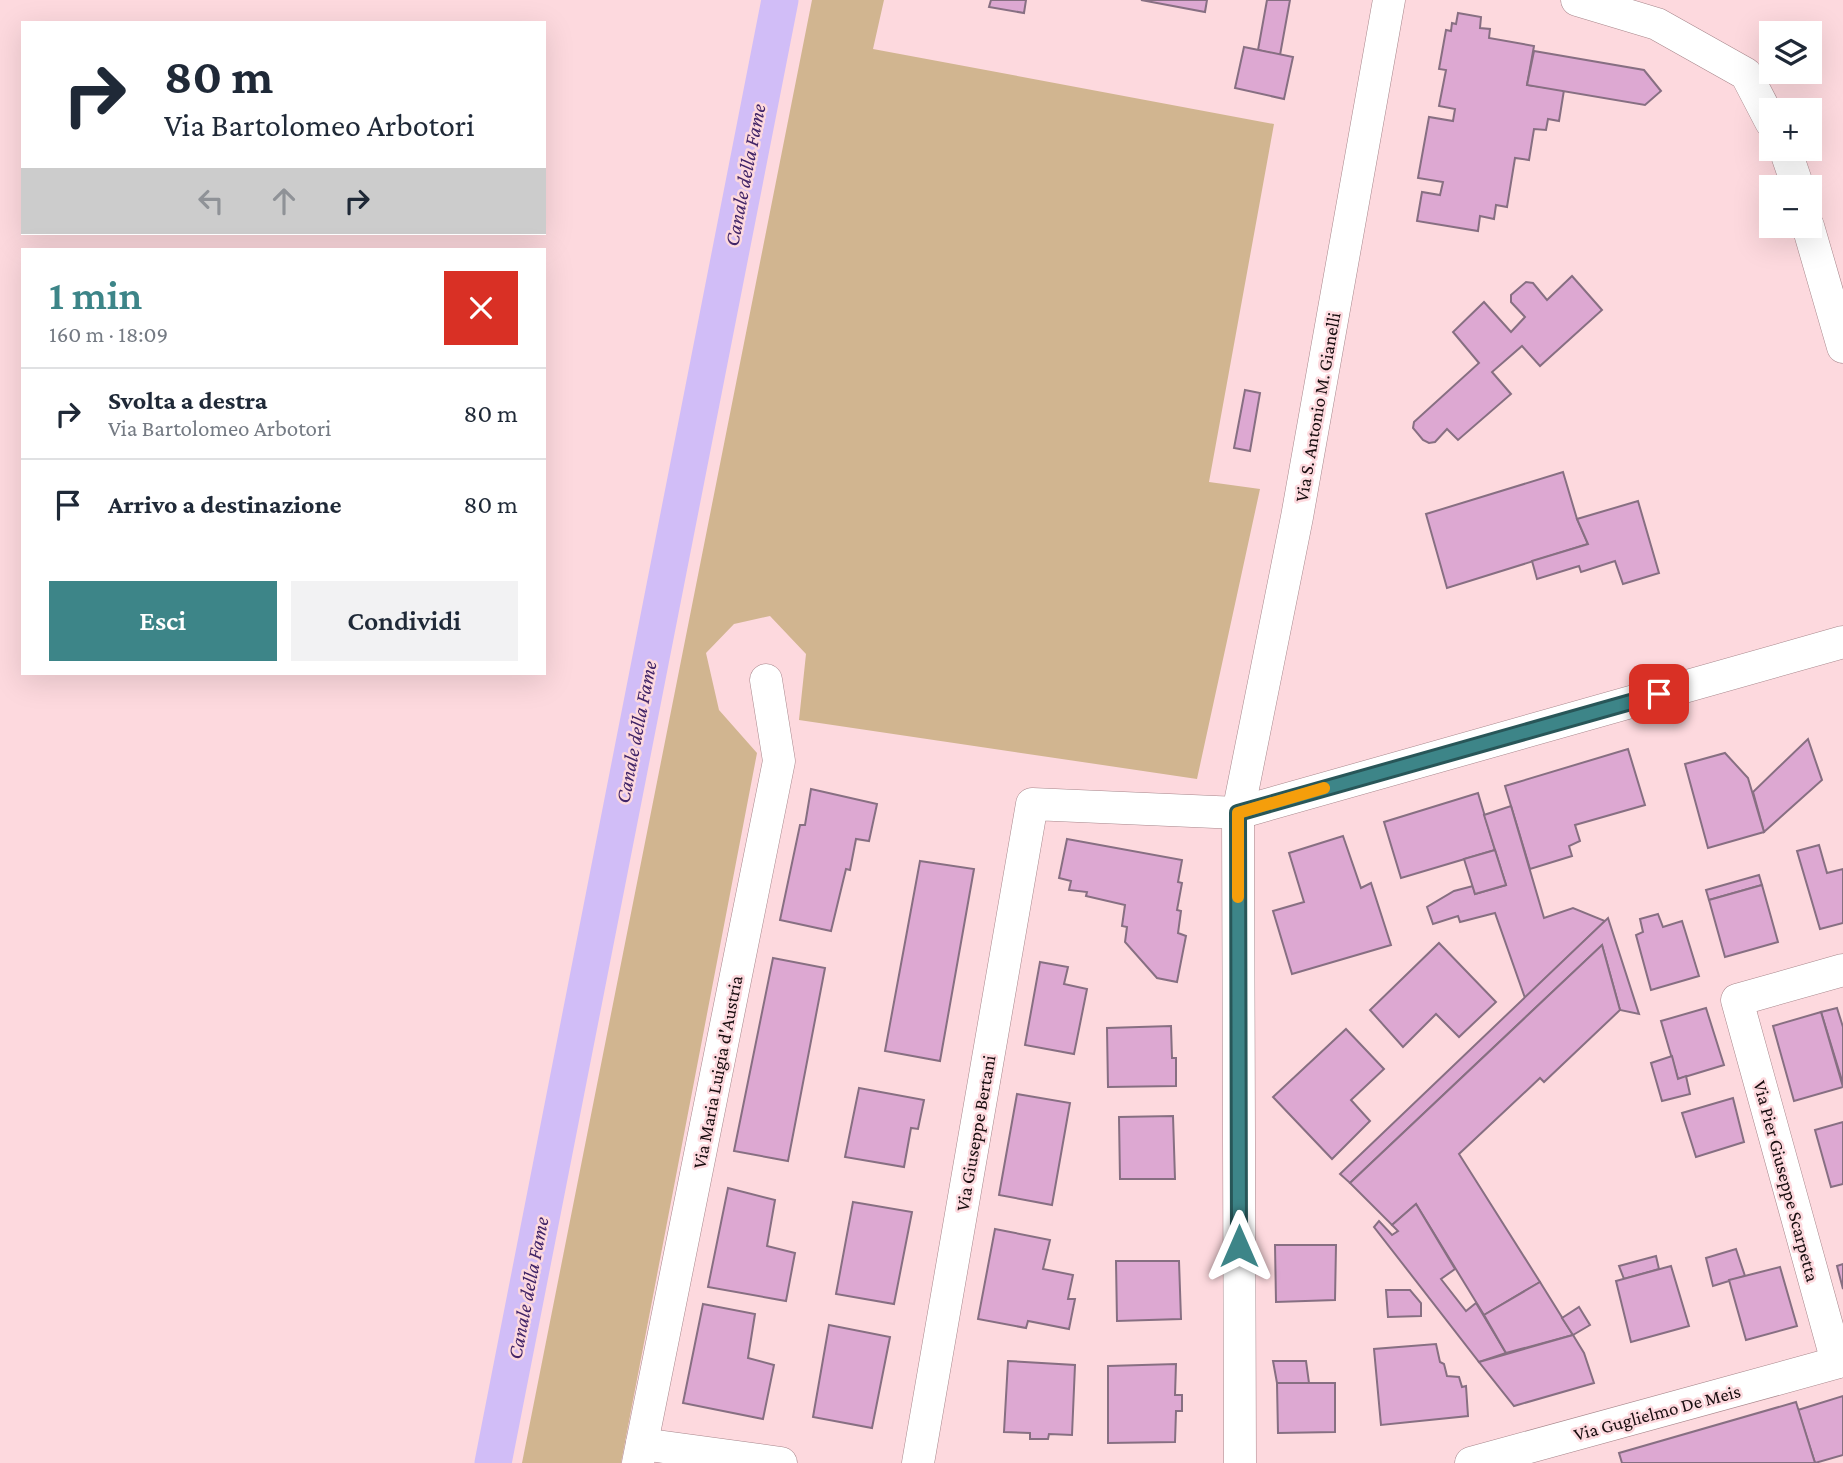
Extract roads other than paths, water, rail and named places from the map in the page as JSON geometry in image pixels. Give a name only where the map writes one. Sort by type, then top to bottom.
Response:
[{"type":"street","name":"Via S. Antonio M. Gianelli","points":[[1240,1463],[1238,813],[1297,517],[1389,0]]},
{"type":"street","points":[[1577,0],[1657,24],[1746,74],[1759,99]]},
{"type":"street","points":[[1812,238],[1842,337]]},
{"type":"street","points":[[1238,813],[1843,642]]},
{"type":"street","name":"Via Maria Luigia d'Austria","points":[[640,1453],[779,761],[766,680]]},
{"type":"street","name":"Via Giuseppe Bertani","points":[[918,1463],[1032,804],[1238,813]]},
{"type":"street","name":"Via Pier Giuseppe Scarpetta","points":[[1840,1361],[1737,999],[1843,970]]},
{"type":"street","name":"Via Guglielmo De Meis","points":[[1471,1463],[1840,1361]]},
{"type":"street","points":[[640,1453],[781,1463]]},
{"type":"waterway","name":"Canale della Fame","points":[[493,1463],[780,0]]}]
